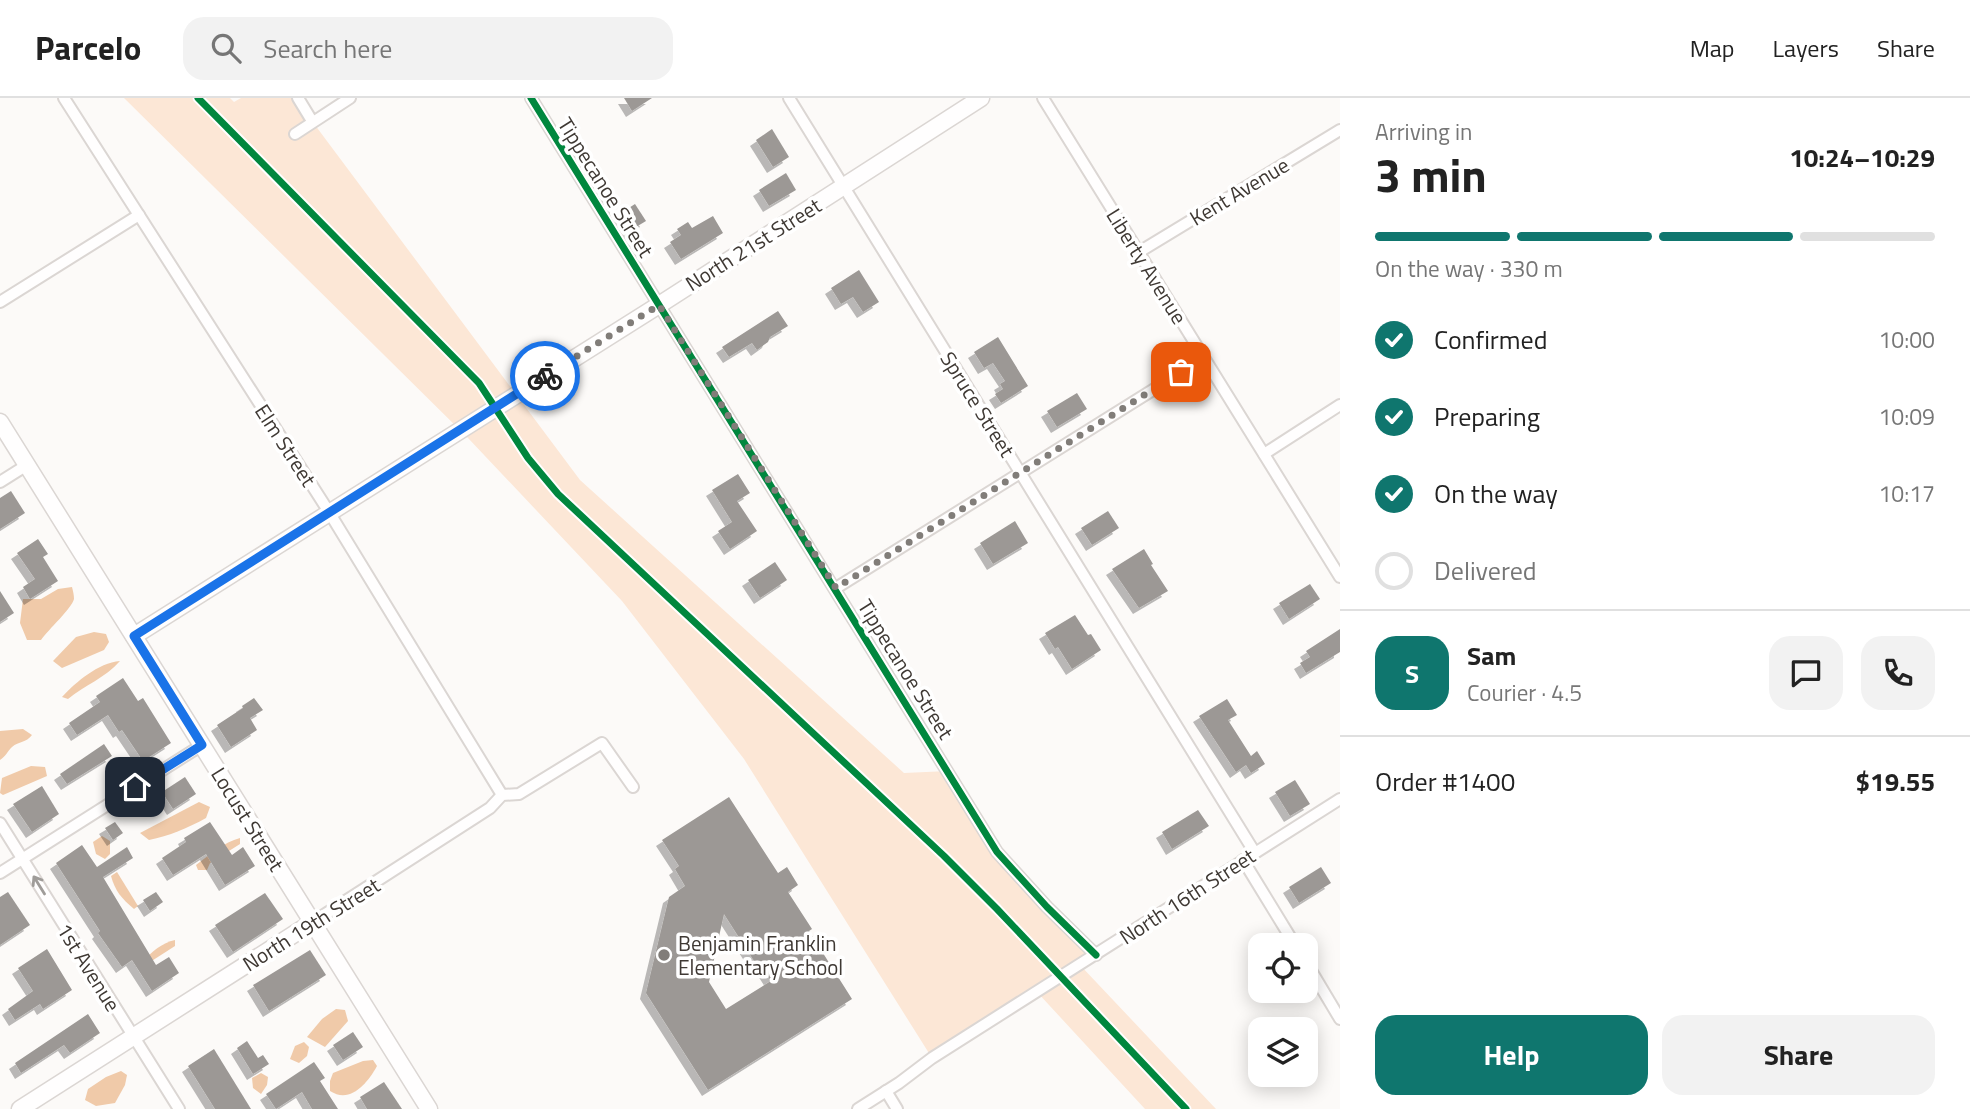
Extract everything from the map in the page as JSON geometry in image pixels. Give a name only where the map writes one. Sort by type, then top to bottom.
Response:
[{"type":"street","name":"Elm Street","points":[[64,98],[329,512],[502,795]]},
{"type":"street","points":[[298,98],[312,121]]},
{"type":"street","points":[[295,134],[350,98]]},
{"type":"street","name":"Tippecanoe Street","points":[[531,98],[998,852],[1047,907],[1096,955]]},
{"type":"street","name":"Spruce Street","points":[[789,98],[1255,853]]},
{"type":"street","name":"North 21st Street","points":[[134,636],[981,98]]},
{"type":"street","name":"Liberty Avenue","points":[[1043,98],[1340,578]]},
{"type":"street","name":"Kent Avenue","points":[[1139,252],[1340,130]]},
{"type":"street","points":[[0,302],[139,215]]},
{"type":"street","points":[[836,588],[1204,358]]},
{"type":"street","points":[[1264,454],[1340,405]]},
{"type":"street","name":"Locust Street","points":[[0,422],[429,1109]]},
{"type":"street","points":[[0,482],[27,465]]},
{"type":"street","name":"North 19th Street","points":[[20,1109],[490,808],[502,795],[519,794],[602,743],[633,787]]},
{"type":"street","points":[[0,873],[202,745]]},
{"type":"street","name":"North 16th Street","points":[[858,1109],[932,1058],[1340,799]]},
{"type":"street","name":"1st Avenue","points":[[0,823],[179,1109]]},
{"type":"street","points":[[1243,860],[1288,933]]},
{"type":"street","points":[[1318,982],[1340,1019]]},
{"type":"street","points":[[886,1091],[897,1109]]},
{"type":"shaded area","points":[[124,98],[230,98],[234,102],[241,98],[298,98],[312,121],[580,480],[904,773],[948,771],[997,852],[1096,955],[1080,965],[1216,1109],[1145,1109],[1037,992],[932,1058],[744,759],[622,601],[468,438]]},
{"type":"shaded area","points":[[72,587],[74,599],[65,613],[41,640],[27,640],[20,623],[23,599],[41,599],[58,589]]},
{"type":"shaded area","points":[[94,632],[106,634],[109,642],[104,650],[62,668],[53,661],[76,637]]},
{"type":"shaded area","points":[[120,661],[68,699],[62,697],[96,669]]},
{"type":"shaded area","points":[[23,729],[32,735],[12,747],[0,760],[0,731]]},
{"type":"shaded area","points":[[31,766],[45,767],[47,776],[3,795],[0,793],[2,778]]},
{"type":"shaded area","points":[[199,802],[210,807],[206,818],[199,822],[149,840],[140,833]]},
{"type":"shaded area","points":[[102,836],[110,841],[110,854],[105,859],[96,854],[93,842]]},
{"type":"shaded area","points":[[240,838],[240,844],[210,863],[207,870],[198,870],[196,865],[206,857]]},
{"type":"shaded area","points":[[117,872],[138,906],[134,909],[115,886],[111,876]]},
{"type":"shaded area","points":[[175,940],[175,946],[147,964],[143,962],[158,948]]},
{"type":"shaded area","points":[[336,1009],[345,1010],[348,1021],[325,1047],[307,1037],[322,1019]]},
{"type":"shaded area","points":[[304,1042],[309,1047],[307,1056],[299,1063],[290,1059],[295,1046]]},
{"type":"shaded area","points":[[373,1060],[377,1066],[357,1090],[344,1095],[330,1091],[333,1073],[363,1061]]},
{"type":"shaded area","points":[[121,1071],[127,1075],[125,1085],[115,1103],[96,1106],[85,1100],[88,1089]]},
{"type":"shaded area","points":[[261,1073],[268,1077],[267,1085],[261,1094],[253,1088],[252,1078]]},
{"type":"building","points":[[624,98],[652,98],[632,111]]},
{"type":"building","points":[[772,129],[789,157],[773,167],[756,140]]},
{"type":"building","points":[[786,173],[796,190],[769,206],[759,190]]},
{"type":"building","points":[[635,204],[646,221],[631,230],[621,213]]},
{"type":"building","points":[[713,216],[723,233],[681,259],[670,242],[681,235],[677,229],[688,222],[692,228]]},
{"type":"building","points":[[859,270],[879,302],[863,312],[853,297],[841,304],[831,288]]},
{"type":"building","points":[[778,311],[788,326],[770,337],[768,342],[757,350],[752,343],[729,357],[722,347]]},
{"type":"building","points":[[998,337],[1028,386],[1001,403],[995,394],[1003,389],[1000,384],[1005,381],[993,363],[984,368],[974,352]]},
{"type":"building","points":[[1077,393],[1087,409],[1057,427],[1047,411]]},
{"type":"building","points":[[738,474],[750,493],[737,501],[757,531],[730,549],[718,531],[732,522],[712,490]]},
{"type":"building","points":[[11,491],[25,513],[0,529],[0,498]]},
{"type":"building","points":[[1108,511],[1119,528],[1092,545],[1081,528]]},
{"type":"building","points":[[1015,521],[1028,543],[993,564],[980,543]]},
{"type":"building","points":[[38,539],[48,554],[43,557],[58,581],[30,599],[23,587],[35,579],[17,553]]},
{"type":"building","points":[[1144,549],[1168,591],[1139,608],[1112,569]]},
{"type":"building","points":[[775,562],[787,580],[760,598],[748,580]]},
{"type":"building","points":[[1310,584],[1320,599],[1289,619],[1279,603]]},
{"type":"building","points":[[0,591],[14,613],[0,622]]},
{"type":"building","points":[[1075,615],[1101,650],[1072,669],[1045,633]]},
{"type":"building","points":[[1340,629],[1340,652],[1306,673],[1300,663],[1310,657],[1306,651]]},
{"type":"building","points":[[123,678],[138,701],[143,698],[171,743],[143,761],[108,715],[77,735],[69,723],[100,702],[96,696]]},
{"type":"building","points":[[254,698],[263,710],[250,718],[257,730],[231,747],[217,725]]},
{"type":"building","points":[[1227,699],[1237,715],[1228,720],[1251,756],[1257,751],[1265,764],[1251,773],[1246,765],[1236,772],[1199,716]]},
{"type":"building","points":[[104,744],[112,756],[67,784],[60,774]]},
{"type":"building","points":[[185,777],[196,794],[173,809],[162,792]]},
{"type":"building","points":[[1295,780],[1310,804],[1290,816],[1275,792]]},
{"type":"building","points":[[42,786],[59,814],[32,832],[13,804]]},
{"type":"building","points":[[729,797],[778,873],[787,867],[798,885],[788,892],[852,999],[708,1090],[646,993],[669,897],[685,886],[675,869],[679,866],[662,840]],"holes":[[[724,914],[756,964],[759,962],[771,981],[726,1009],[709,982]]]},
{"type":"building","points":[[1198,810],[1209,826],[1172,849],[1162,832]]},
{"type":"building","points":[[115,822],[123,833],[113,840],[105,828]]},
{"type":"building","points":[[210,822],[232,855],[243,847],[255,866],[225,885],[206,854],[173,875],[162,858],[186,842],[184,838]]},
{"type":"building","points":[[82,845],[97,867],[127,847],[133,858],[103,877],[156,965],[169,957],[179,973],[152,991],[132,960],[122,967],[56,863]]},
{"type":"building","points":[[1321,867],[1331,883],[1299,903],[1289,887]]},
{"type":"building","points":[[8,892],[30,925],[0,945],[0,897]]},
{"type":"building","points":[[156,892],[163,902],[150,911],[143,900]]},
{"type":"building","points":[[265,893],[283,919],[233,952],[215,925]]},
{"type":"building","points":[[47,949],[72,990],[43,1009],[40,1004],[15,1020],[8,1009],[33,991],[18,968]]},
{"type":"building","points":[[310,950],[326,975],[269,1011],[253,985]]},
{"type":"building","points":[[88,1014],[100,1033],[70,1053],[64,1045],[21,1073],[15,1063]]},
{"type":"building","points":[[353,1032],[363,1047],[343,1060],[333,1045]]},
{"type":"building","points":[[247,1041],[258,1058],[263,1055],[269,1064],[253,1074],[237,1048]]},
{"type":"building","points":[[214,1049],[251,1109],[215,1109],[188,1066]]},
{"type":"building","points":[[314,1062],[325,1078],[320,1081],[338,1109],[312,1109],[302,1092],[276,1109],[266,1094]]},
{"type":"building","points":[[384,1082],[402,1109],[367,1109],[360,1097]]},
{"type":"cycle path","points":[[198,98],[479,383],[528,458],[558,494],[944,856],[1186,1109]]},
{"type":"cycle path","points":[[531,98],[997,852],[1096,955]]},
{"type":"way so far","points":[[545,376],[659,305],[836,588],[1181,372]]},
{"type":"place","name":"Benjamin Franklin Elementary School","points":[[664,955]]},
{"type":"route","points":[[135,787],[202,745],[134,636],[545,376]]}]
